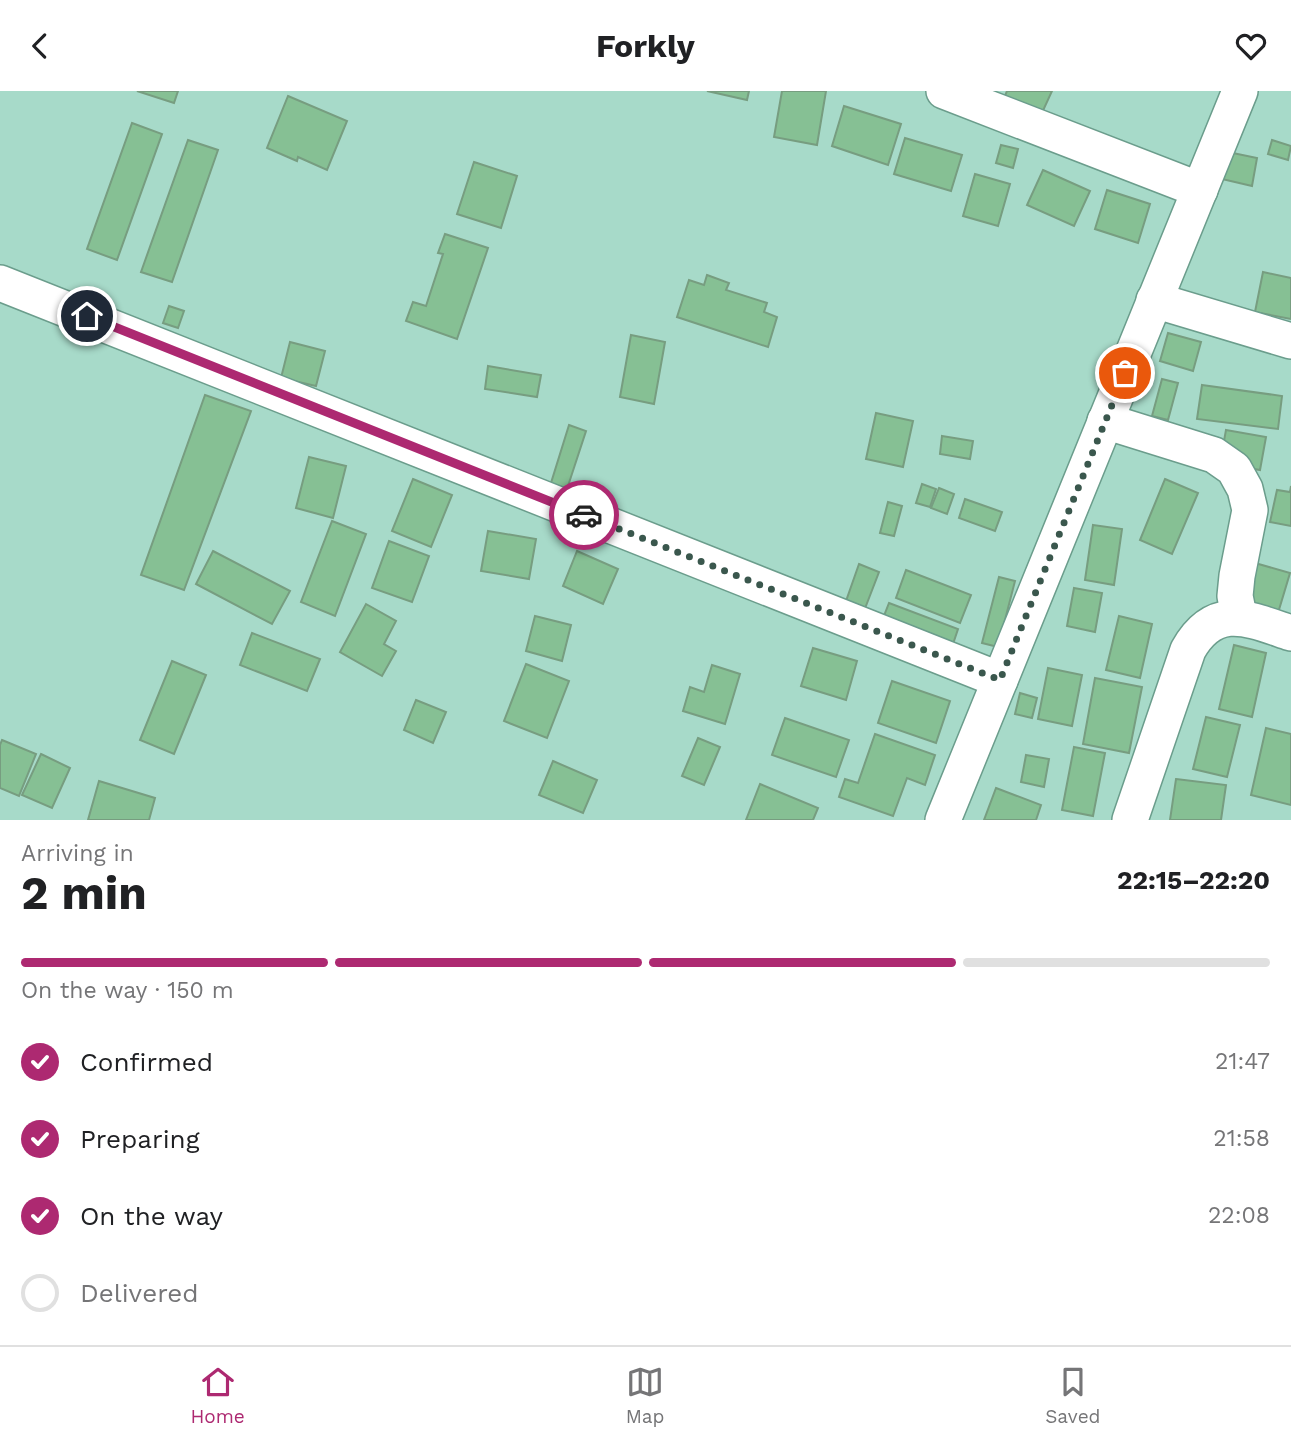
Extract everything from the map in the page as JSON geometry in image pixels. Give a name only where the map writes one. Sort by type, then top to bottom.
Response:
[{"type":"street","points":[[944,91],[1200,190]]},
{"type":"street","points":[[943,820],[1240,91]]},
{"type":"street","points":[[0,283],[1000,680]]},
{"type":"street","points":[[1154,300],[1291,341]]},
{"type":"street","points":[[1105,421],[1214,455],[1234,469],[1245,489],[1250,510],[1235,596],[1240,616]]},
{"type":"street","points":[[1130,820],[1195,636],[1223,619],[1240,616],[1291,633]]},
{"type":"building","points":[[137,91],[178,91],[174,103]]},
{"type":"building","points":[[707,91],[749,91],[747,100]]},
{"type":"building","points":[[782,91],[826,91],[817,145],[774,137]]},
{"type":"building","points":[[1007,91],[1052,91],[1041,115],[1004,98]]},
{"type":"building","points":[[288,96],[347,121],[327,170],[298,157],[297,161],[267,148]]},
{"type":"building","points":[[844,106],[901,124],[888,165],[832,146]]},
{"type":"building","points":[[132,123],[162,134],[117,260],[87,249]]},
{"type":"building","points":[[905,138],[962,155],[951,191],[894,174]]},
{"type":"building","points":[[188,140],[218,150],[172,282],[141,272]]},
{"type":"building","points":[[1272,140],[1291,146],[1288,160],[1268,154]]},
{"type":"building","points":[[1001,145],[1018,149],[1013,168],[996,163]]},
{"type":"building","points":[[1228,152],[1257,158],[1252,186],[1222,179]]},
{"type":"building","points":[[474,162],[517,176],[501,228],[457,214]]},
{"type":"building","points":[[1043,170],[1090,191],[1074,226],[1027,205]]},
{"type":"building","points":[[975,174],[1010,184],[998,226],[963,216]]},
{"type":"building","points":[[1107,190],[1150,204],[1138,243],[1095,229]]},
{"type":"building","points":[[445,234],[488,248],[457,339],[406,321],[413,302],[426,306],[443,254],[438,253]]},
{"type":"building","points":[[1263,272],[1291,278],[1291,319],[1255,312]]},
{"type":"building","points":[[707,275],[729,283],[726,290],[767,303],[764,312],[777,317],[768,347],[677,317],[689,280],[704,285]]},
{"type":"building","points":[[169,306],[184,311],[178,328],[163,323]]},
{"type":"building","points":[[1168,333],[1201,342],[1193,371],[1160,361]]},
{"type":"building","points":[[631,335],[665,342],[654,404],[620,397]]},
{"type":"building","points":[[290,342],[325,351],[316,386],[281,378]]},
{"type":"building","points":[[488,366],[541,375],[537,397],[485,389]]},
{"type":"building","points":[[1162,379],[1178,383],[1168,420],[1152,416]]},
{"type":"building","points":[[1202,385],[1282,396],[1278,429],[1197,419]]},
{"type":"building","points":[[205,395],[251,411],[184,590],[141,575]]},
{"type":"building","points":[[876,413],[913,421],[903,467],[866,459]]},
{"type":"building","points":[[569,425],[586,431],[567,489],[551,483]]},
{"type":"building","points":[[1226,430],[1266,437],[1260,470],[1220,463]]},
{"type":"building","points":[[942,436],[973,441],[970,459],[940,454]]},
{"type":"building","points":[[309,457],[346,466],[333,518],[296,508]]},
{"type":"building","points":[[413,479],[452,495],[431,547],[392,531]]},
{"type":"building","points":[[1165,479],[1198,493],[1172,554],[1140,540]]},
{"type":"building","points":[[922,484],[936,489],[930,507],[916,503]]},
{"type":"building","points":[[1291,486],[1291,526],[1270,522],[1277,490],[1290,492]]},
{"type":"building","points":[[939,488],[954,494],[947,514],[931,508]]},
{"type":"building","points":[[965,499],[1002,512],[995,531],[959,518]]},
{"type":"building","points":[[888,502],[902,506],[894,536],[880,533]]},
{"type":"building","points":[[332,521],[366,534],[335,616],[301,602]]},
{"type":"building","points":[[1093,525],[1122,529],[1114,585],[1085,580]]},
{"type":"building","points":[[488,531],[536,539],[529,579],[481,571]]},
{"type":"building","points":[[389,541],[429,556],[412,602],[372,588]]},
{"type":"building","points":[[213,551],[290,591],[272,624],[196,584]]},
{"type":"building","points":[[577,551],[618,569],[603,604],[563,586]]},
{"type":"building","points":[[1255,563],[1290,573],[1278,613],[1244,603]]},
{"type":"building","points":[[859,564],[879,572],[864,611],[845,604]]},
{"type":"building","points":[[906,570],[971,595],[960,623],[896,598]]},
{"type":"building","points":[[999,577],[1015,581],[998,647],[982,643]]},
{"type":"building","points":[[1074,588],[1102,593],[1095,632],[1067,626]]},
{"type":"building","points":[[889,603],[958,629],[952,647],[882,621]]},
{"type":"building","points":[[366,604],[396,621],[384,644],[396,651],[382,676],[340,652]]},
{"type":"building","points":[[535,616],[571,625],[562,661],[526,651]]},
{"type":"building","points":[[1119,616],[1152,624],[1140,678],[1106,670]]},
{"type":"building","points":[[252,633],[320,659],[307,691],[240,665]]},
{"type":"building","points":[[1234,645],[1266,653],[1252,717],[1219,709]]},
{"type":"building","points":[[813,648],[857,661],[846,700],[801,686]]},
{"type":"building","points":[[172,661],[206,675],[174,754],[140,740]]},
{"type":"building","points":[[526,664],[569,681],[547,738],[504,721]]},
{"type":"building","points":[[712,665],[740,674],[725,724],[683,711],[690,687],[704,692]]},
{"type":"building","points":[[1048,668],[1082,675],[1072,726],[1038,719]]},
{"type":"building","points":[[1095,678],[1142,687],[1129,753],[1083,744]]},
{"type":"building","points":[[892,681],[950,701],[936,743],[878,723]]},
{"type":"building","points":[[1020,693],[1037,698],[1032,718],[1015,714]]},
{"type":"building","points":[[416,700],[446,712],[433,743],[404,730]]},
{"type":"building","points":[[1206,717],[1240,725],[1227,777],[1193,769]]},
{"type":"building","points":[[785,718],[849,740],[836,777],[772,755]]},
{"type":"building","points":[[1266,728],[1291,734],[1291,805],[1251,795]]},
{"type":"building","points":[[875,734],[935,755],[925,785],[907,778],[893,816],[839,797],[845,779],[858,783]]},
{"type":"building","points":[[698,738],[720,747],[704,785],[682,776]]},
{"type":"building","points":[[2,740],[36,754],[19,796],[0,788]]},
{"type":"building","points":[[1074,747],[1105,753],[1093,816],[1062,810]]},
{"type":"building","points":[[41,754],[70,768],[52,808],[22,795]]},
{"type":"building","points":[[1026,755],[1049,759],[1044,787],[1021,782]]},
{"type":"building","points":[[553,761],[597,780],[583,813],[539,795]]},
{"type":"building","points":[[1176,779],[1226,785],[1221,820],[1170,820]]},
{"type":"building","points":[[99,781],[155,798],[149,820],[88,820]]},
{"type":"building","points":[[760,784],[818,808],[813,820],[746,820]]},
{"type":"building","points":[[996,788],[1041,805],[1036,820],[984,820]]},
{"type":"way so far","points":[[584,515],[1000,680],[1125,373]]},
{"type":"route","points":[[87,316],[584,515]]}]
